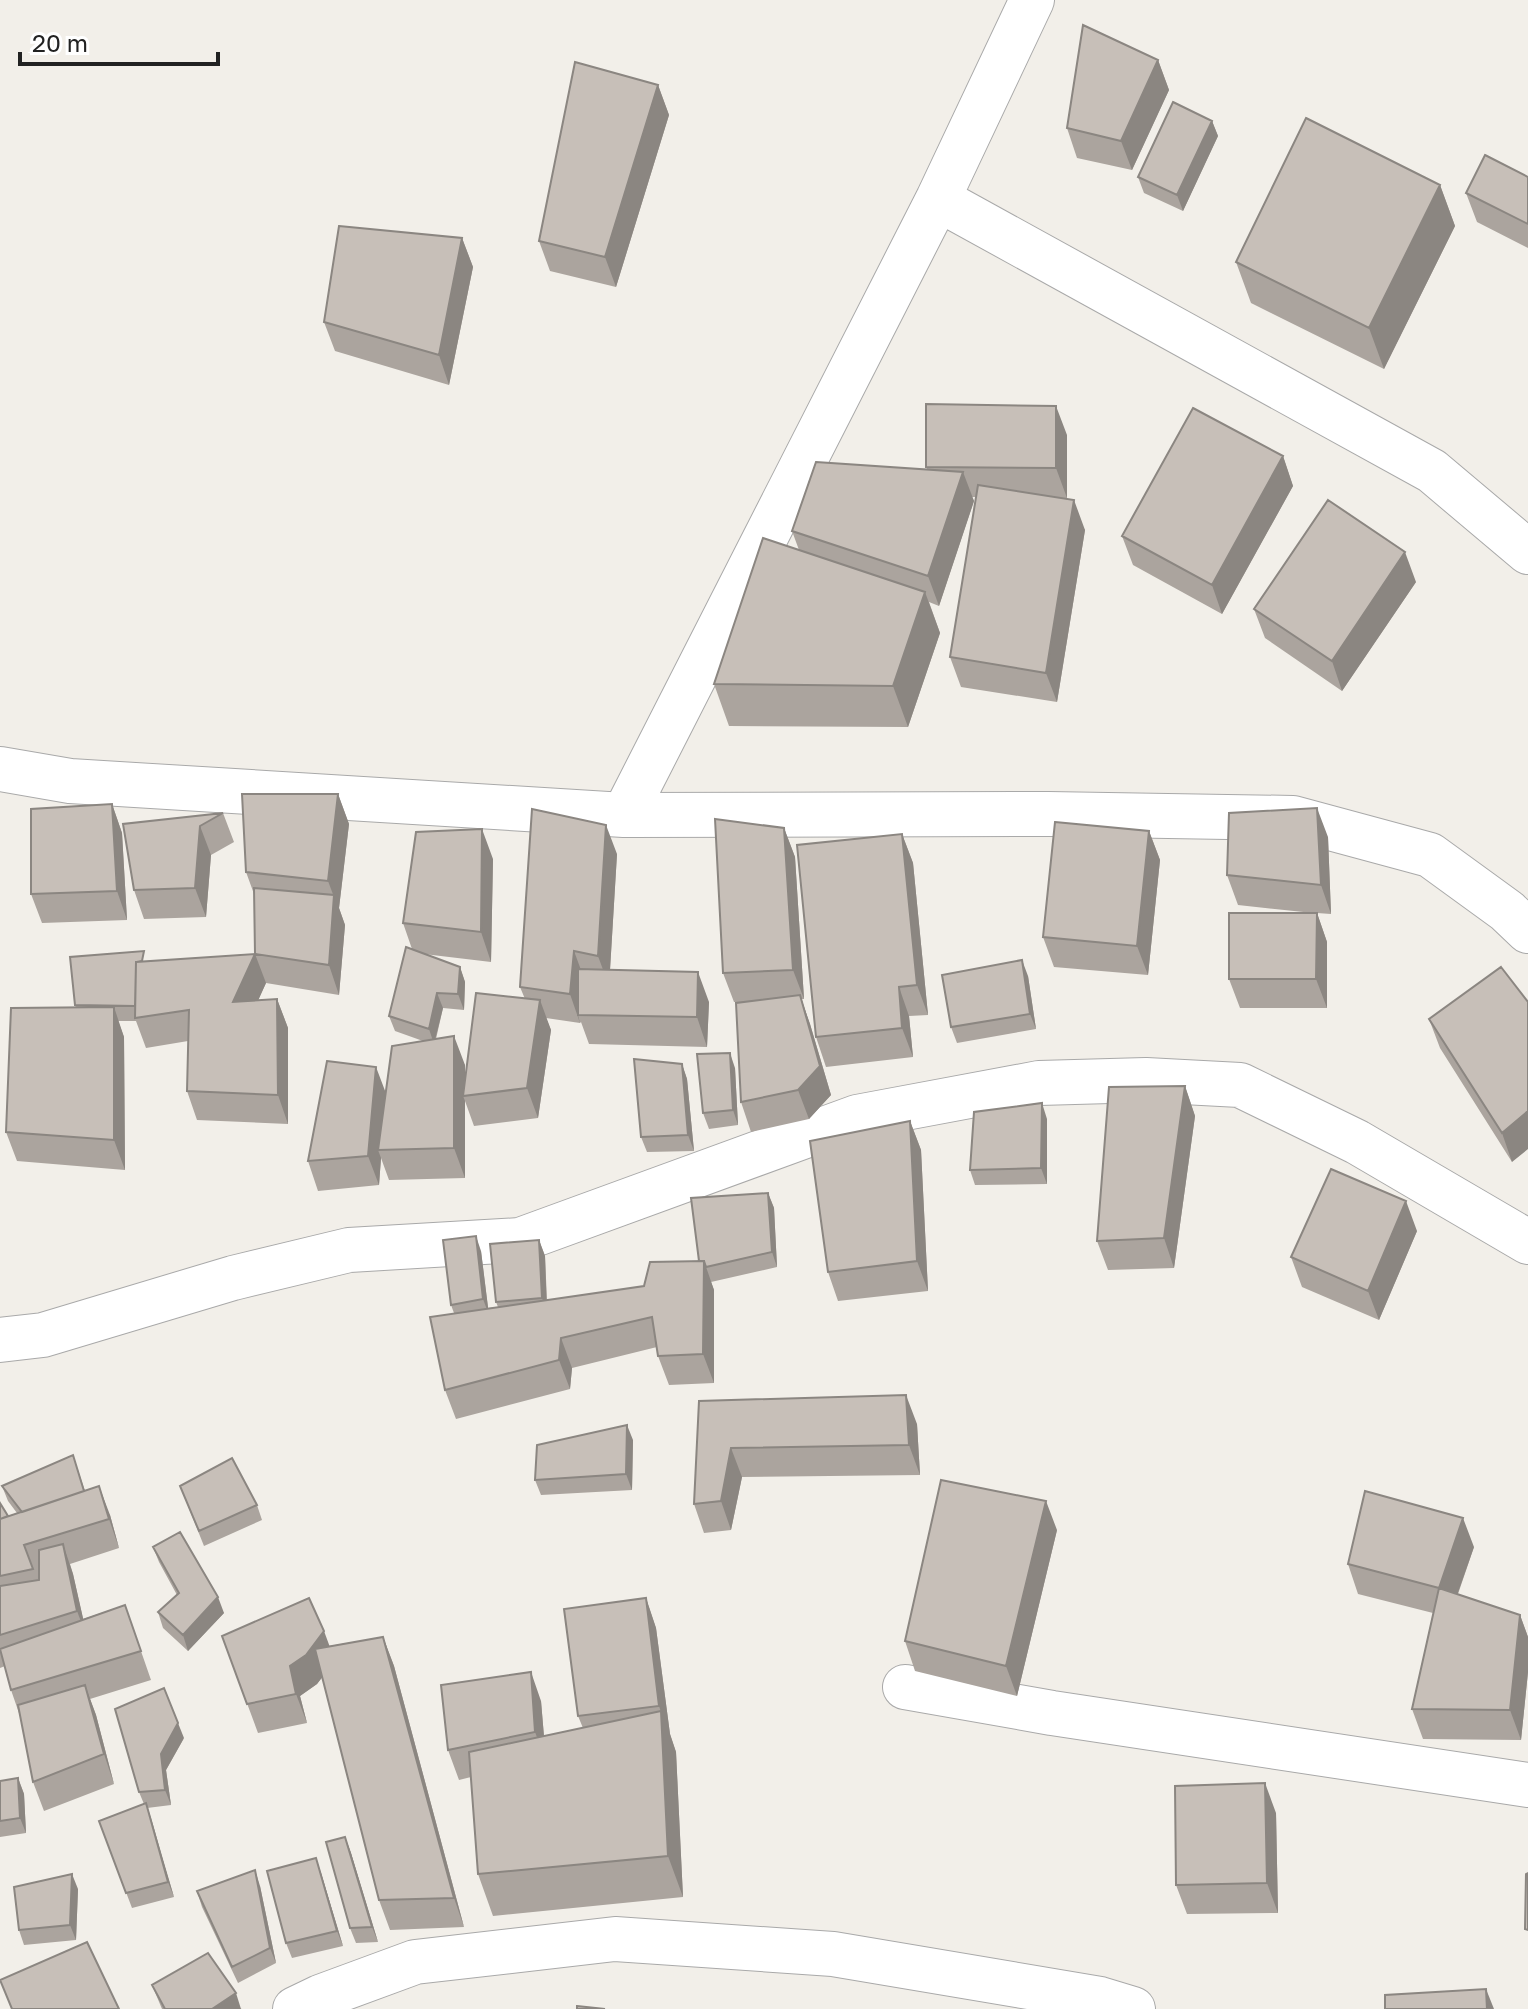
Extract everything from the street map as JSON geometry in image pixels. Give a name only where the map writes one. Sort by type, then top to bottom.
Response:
[{"type":"street","points":[[624,815],[938,199],[1032,0]]},
{"type":"street","points":[[938,199],[1432,471],[1528,552]]},
{"type":"street","points":[[0,769],[70,781],[624,815],[1049,814],[1293,818],[1430,855],[1507,911],[1528,931]]},
{"type":"street","points":[[0,1340],[43,1335],[233,1278],[349,1250],[520,1240],[857,1117],[1039,1083],[1146,1080],[1240,1085],[1357,1142],[1528,1242]]},
{"type":"street","points":[[905,1687],[1052,1713],[1528,1785]]},
{"type":"street","points":[[295,2009],[415,1962],[615,1939],[833,1954],[1100,1999],[1133,2009]]},
{"type":"building","points":[[1083,25],[1158,60],[1121,141],[1067,128]]},
{"type":"building","points":[[575,62],[658,85],[605,257],[539,241]]},
{"type":"building","points":[[1173,102],[1212,121],[1177,195],[1138,177]]},
{"type":"building","points":[[1306,118],[1440,185],[1369,328],[1236,262]]},
{"type":"building","points":[[1485,155],[1528,177],[1528,224],[1466,193]]},
{"type":"building","points":[[339,226],[462,238],[439,355],[324,322]]},
{"type":"building","points":[[926,404],[1056,406],[1056,468],[926,467]]},
{"type":"building","points":[[1193,408],[1283,456],[1212,585],[1122,536]]},
{"type":"building","points":[[816,462],[963,472],[928,576],[792,531]]},
{"type":"building","points":[[978,485],[1074,500],[1046,673],[950,657]]},
{"type":"building","points":[[1328,500],[1405,552],[1332,661],[1254,609]]},
{"type":"building","points":[[763,538],[925,592],[893,686],[714,684]]},
{"type":"building","points":[[242,794],[338,794],[328,881],[246,872]]},
{"type":"building","points":[[112,804],[117,891],[31,894],[31,809]]},
{"type":"building","points":[[1317,808],[1321,885],[1227,875],[1229,813]]},
{"type":"building","points":[[532,809],[606,825],[598,956],[574,951],[570,994],[520,987]]},
{"type":"building","points":[[223,813],[200,826],[195,888],[134,890],[123,824]]},
{"type":"building","points":[[715,819],[784,828],[793,970],[723,973]]},
{"type":"building","points":[[1055,822],[1149,831],[1137,946],[1043,937]]},
{"type":"building","points":[[482,829],[481,932],[403,923],[416,832]]},
{"type":"building","points":[[902,834],[917,985],[899,987],[902,1028],[816,1037],[797,845]]},
{"type":"building","points":[[254,888],[334,895],[329,965],[255,954]]},
{"type":"building","points":[[1229,913],[1317,913],[1316,979],[1229,979]]},
{"type":"building","points":[[406,947],[460,967],[458,994],[437,993],[429,1029],[389,1016]]},
{"type":"building","points":[[144,951],[142,961],[136,962],[135,1006],[75,1005],[70,957]]},
{"type":"building","points":[[255,954],[233,1002],[277,999],[278,1095],[187,1091],[189,1010],[135,1018],[136,962]]},
{"type":"building","points":[[1022,960],[1030,1014],[951,1027],[942,975]]},
{"type":"building","points":[[1501,967],[1528,1002],[1528,1111],[1502,1133],[1429,1019]]},
{"type":"building","points":[[578,969],[698,972],[697,1017],[578,1015]]},
{"type":"building","points":[[476,993],[540,1000],[527,1088],[463,1096]]},
{"type":"building","points":[[800,995],[820,1066],[798,1090],[741,1102],[736,1003]]},
{"type":"building","points":[[114,1007],[114,1140],[6,1132],[11,1008]]},
{"type":"building","points":[[454,1036],[454,1148],[378,1150],[392,1046]]},
{"type":"building","points":[[730,1053],[733,1110],[703,1113],[697,1054]]},
{"type":"building","points":[[634,1059],[682,1064],[688,1135],[641,1137]]},
{"type":"building","points":[[327,1061],[376,1067],[368,1156],[308,1161]]},
{"type":"building","points":[[1185,1086],[1164,1238],[1097,1241],[1109,1087]]},
{"type":"building","points":[[1042,1103],[1041,1168],[970,1170],[974,1112]]},
{"type":"building","points":[[910,1121],[917,1261],[828,1272],[810,1141]]},
{"type":"building","points":[[1331,1169],[1406,1201],[1368,1291],[1291,1257]]},
{"type":"building","points":[[768,1193],[772,1252],[706,1267],[704,1261],[699,1261],[691,1198]]},
{"type":"building","points":[[476,1236],[483,1299],[451,1305],[443,1240]]},
{"type":"building","points":[[539,1240],[542,1298],[496,1302],[490,1244]]},
{"type":"building","points":[[704,1261],[703,1354],[658,1356],[652,1317],[561,1338],[559,1360],[445,1390],[430,1317],[644,1286],[650,1262]]},
{"type":"building","points":[[906,1395],[909,1445],[731,1448],[721,1501],[694,1504],[699,1401]]},
{"type":"building","points":[[627,1425],[626,1474],[535,1480],[537,1445]]},
{"type":"building","points":[[73,1455],[84,1491],[22,1512],[2,1486]]},
{"type":"building","points":[[232,1458],[257,1505],[199,1531],[180,1486]]},
{"type":"building","points":[[941,1480],[1046,1501],[1006,1666],[905,1641]]},
{"type":"building","points":[[99,1486],[109,1519],[24,1545],[33,1569],[0,1576],[0,1519]]},
{"type":"building","points":[[1365,1491],[1463,1518],[1439,1588],[1348,1564]]},
{"type":"building","points":[[0,1503],[8,1516],[0,1519]]},
{"type":"building","points":[[180,1532],[218,1597],[183,1635],[158,1612],[179,1593],[153,1547]]},
{"type":"building","points":[[63,1544],[77,1611],[0,1635],[0,1586],[39,1580],[39,1550]]},
{"type":"building","points":[[1439,1588],[1520,1615],[1510,1710],[1412,1709]]},
{"type":"building","points":[[309,1598],[324,1631],[306,1655],[290,1666],[296,1694],[247,1704],[222,1636]]},
{"type":"building","points":[[646,1598],[659,1706],[578,1716],[564,1609]]},
{"type":"building","points":[[125,1605],[141,1651],[11,1690],[0,1649]]},
{"type":"building","points":[[383,1637],[454,1898],[379,1900],[315,1649]]},
{"type":"building","points":[[531,1672],[535,1732],[448,1750],[441,1685]]},
{"type":"building","points":[[85,1685],[104,1754],[33,1782],[18,1705]]},
{"type":"building","points":[[164,1688],[178,1723],[161,1754],[165,1790],[139,1792],[115,1709]]},
{"type":"building","points":[[661,1711],[668,1856],[478,1874],[469,1752]]},
{"type":"building","points":[[18,1778],[20,1818],[0,1821],[0,1781]]},
{"type":"building","points":[[1265,1783],[1267,1883],[1176,1885],[1175,1786]]},
{"type":"building","points":[[146,1803],[168,1882],[126,1893],[99,1821]]},
{"type":"building","points":[[345,1837],[372,1927],[350,1928],[326,1842]]},
{"type":"building","points":[[316,1858],[337,1931],[286,1943],[267,1871]]},
{"type":"building","points":[[255,1870],[270,1948],[232,1967],[197,1891]]},
{"type":"building","points":[[1528,1873],[1528,1930],[1525,1929]]},
{"type":"building","points":[[72,1874],[70,1925],[19,1930],[14,1887]]},
{"type":"building","points":[[87,1942],[119,2009],[12,2009],[0,1980]]},
{"type":"building","points":[[208,1953],[236,1993],[212,2009],[165,2009],[152,1985]]},
{"type":"building","points":[[1486,1989],[1487,2009],[1385,2009],[1385,1995]]},
{"type":"building","points":[[577,2006],[605,2009],[577,2009]]}]
